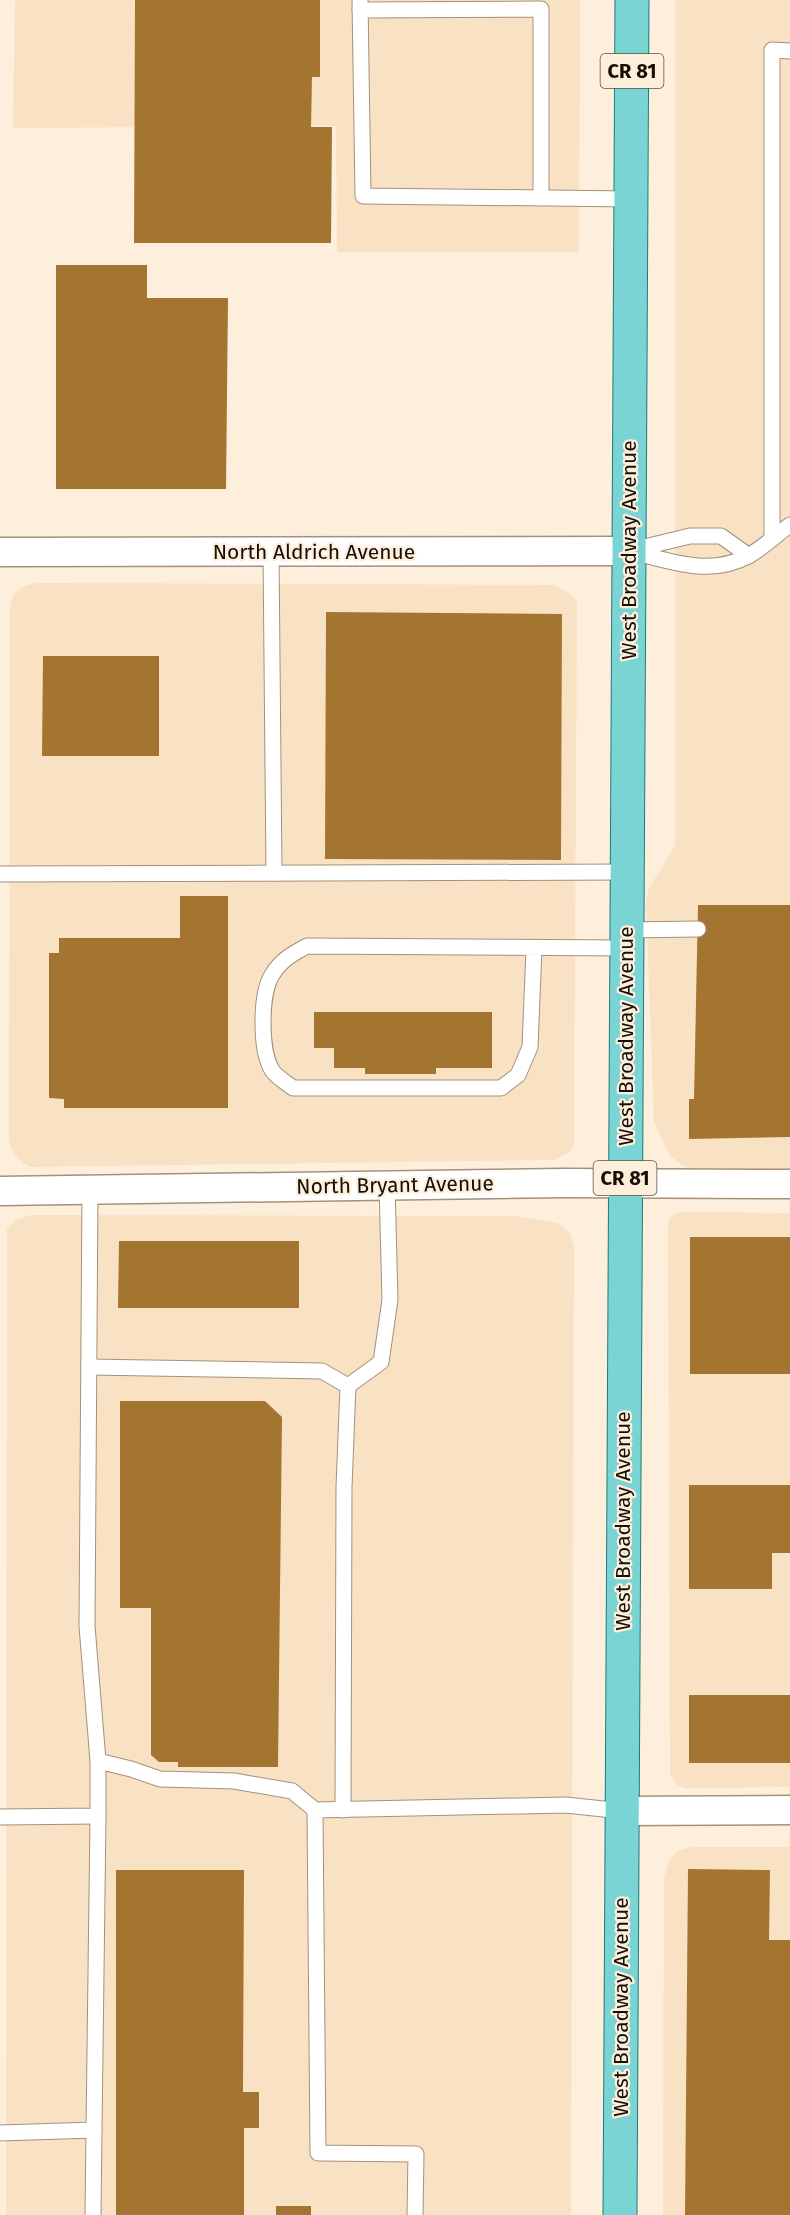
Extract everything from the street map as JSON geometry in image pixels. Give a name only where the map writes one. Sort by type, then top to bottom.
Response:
[{"type":"main road","name":"West Broadway Avenue","points":[[620,2215],[632,0]]},
{"type":"street","name":"North Aldrich Avenue","points":[[0,552],[629,551]]},
{"type":"street","name":"North Bryant Avenue","points":[[0,1191],[387,1185],[790,1184]]},
{"type":"street","points":[[622,1811],[790,1810]]},
{"type":"lane","points":[[541,198],[541,9],[360,5],[363,196],[541,198],[631,199]]},
{"type":"lane","points":[[772,538],[772,50],[790,51]]},
{"type":"lane","points":[[629,551],[690,566],[723,566],[749,556],[790,525]]},
{"type":"lane","points":[[629,551],[690,536],[721,536],[749,556]]},
{"type":"lane","points":[[271,552],[274,873]]},
{"type":"lane","points":[[0,874],[627,872]]},
{"type":"lane","points":[[534,948],[530,1047],[518,1075],[501,1088],[293,1088],[272,1072],[265,1055],[263,1009],[270,977],[285,957],[307,946],[534,948],[698,929]]},
{"type":"lane","points":[[348,1386],[381,1362],[390,1300],[387,1185]]},
{"type":"lane","points":[[90,1190],[87,1626],[98,1761],[93,2215]]},
{"type":"lane","points":[[89,1367],[322,1371],[348,1386]]},
{"type":"lane","points":[[343,1810],[344,1486],[348,1386]]},
{"type":"lane","points":[[98,1761],[160,1779],[234,1781],[291,1791],[315,1810],[566,1805],[622,1811]]},
{"type":"lane","points":[[315,1810],[318,2153],[416,2154],[415,2215]]},
{"type":"lane","points":[[0,1817],[98,1816]]},
{"type":"lane","points":[[0,2133],[94,2130]]},
{"type":"shaded area","points":[[15,0],[580,0],[579,252],[337,252],[336,126],[13,128]]},
{"type":"shaded area","points":[[675,0],[790,0],[790,1171],[700,1172],[682,1165],[669,1155],[654,1122],[646,904],[649,888],[675,846]]},
{"type":"shaded area","points":[[35,583],[555,585],[574,596],[577,603],[574,1143],[570,1152],[554,1160],[32,1167],[23,1163],[13,1153],[9,1140],[10,607],[13,595],[20,588]]},
{"type":"shaded area","points":[[681,1212],[790,1213],[790,1787],[685,1788],[677,1785],[670,1774],[668,1225],[671,1216]]},
{"type":"shaded area","points":[[31,1215],[515,1216],[558,1223],[569,1231],[574,1247],[571,2215],[6,2215],[7,1229],[16,1220]]},
{"type":"shaded area","points":[[691,1847],[790,1847],[790,2215],[663,2215],[664,1878],[669,1861],[677,1851]]},
{"type":"building","points":[[135,0],[320,0],[320,77],[312,77],[311,127],[332,127],[331,243],[134,243]]},
{"type":"building","points":[[56,265],[147,265],[147,298],[228,298],[226,489],[56,489]]},
{"type":"building","points":[[326,612],[562,614],[561,860],[325,859]]},
{"type":"building","points":[[43,656],[159,656],[159,756],[42,756]]},
{"type":"building","points":[[180,896],[228,896],[228,1108],[64,1108],[64,1099],[49,1098],[49,953],[59,953],[59,938],[180,938]]},
{"type":"building","points":[[698,905],[790,905],[790,1137],[689,1139],[689,1099],[694,1099]]},
{"type":"building","points":[[314,1012],[492,1012],[492,1068],[436,1068],[436,1074],[365,1074],[365,1068],[334,1068],[334,1048],[314,1048]]},
{"type":"building","points":[[690,1237],[790,1237],[790,1374],[690,1374]]},
{"type":"building","points":[[119,1241],[299,1241],[299,1308],[118,1308]]},
{"type":"building","points":[[120,1401],[265,1401],[282,1417],[278,1767],[178,1767],[178,1762],[159,1762],[151,1755],[151,1608],[120,1608]]},
{"type":"building","points":[[689,1485],[790,1485],[790,1553],[772,1553],[772,1589],[689,1589]]},
{"type":"building","points":[[689,1695],[790,1695],[790,1763],[689,1763]]},
{"type":"building","points":[[688,1869],[770,1870],[769,1940],[790,1940],[790,2215],[685,2215]]},
{"type":"building","points":[[116,1870],[244,1870],[243,2092],[259,2092],[259,2128],[244,2128],[244,2215],[116,2215]]},
{"type":"building","points":[[276,2206],[311,2206],[311,2215],[276,2215]]}]
